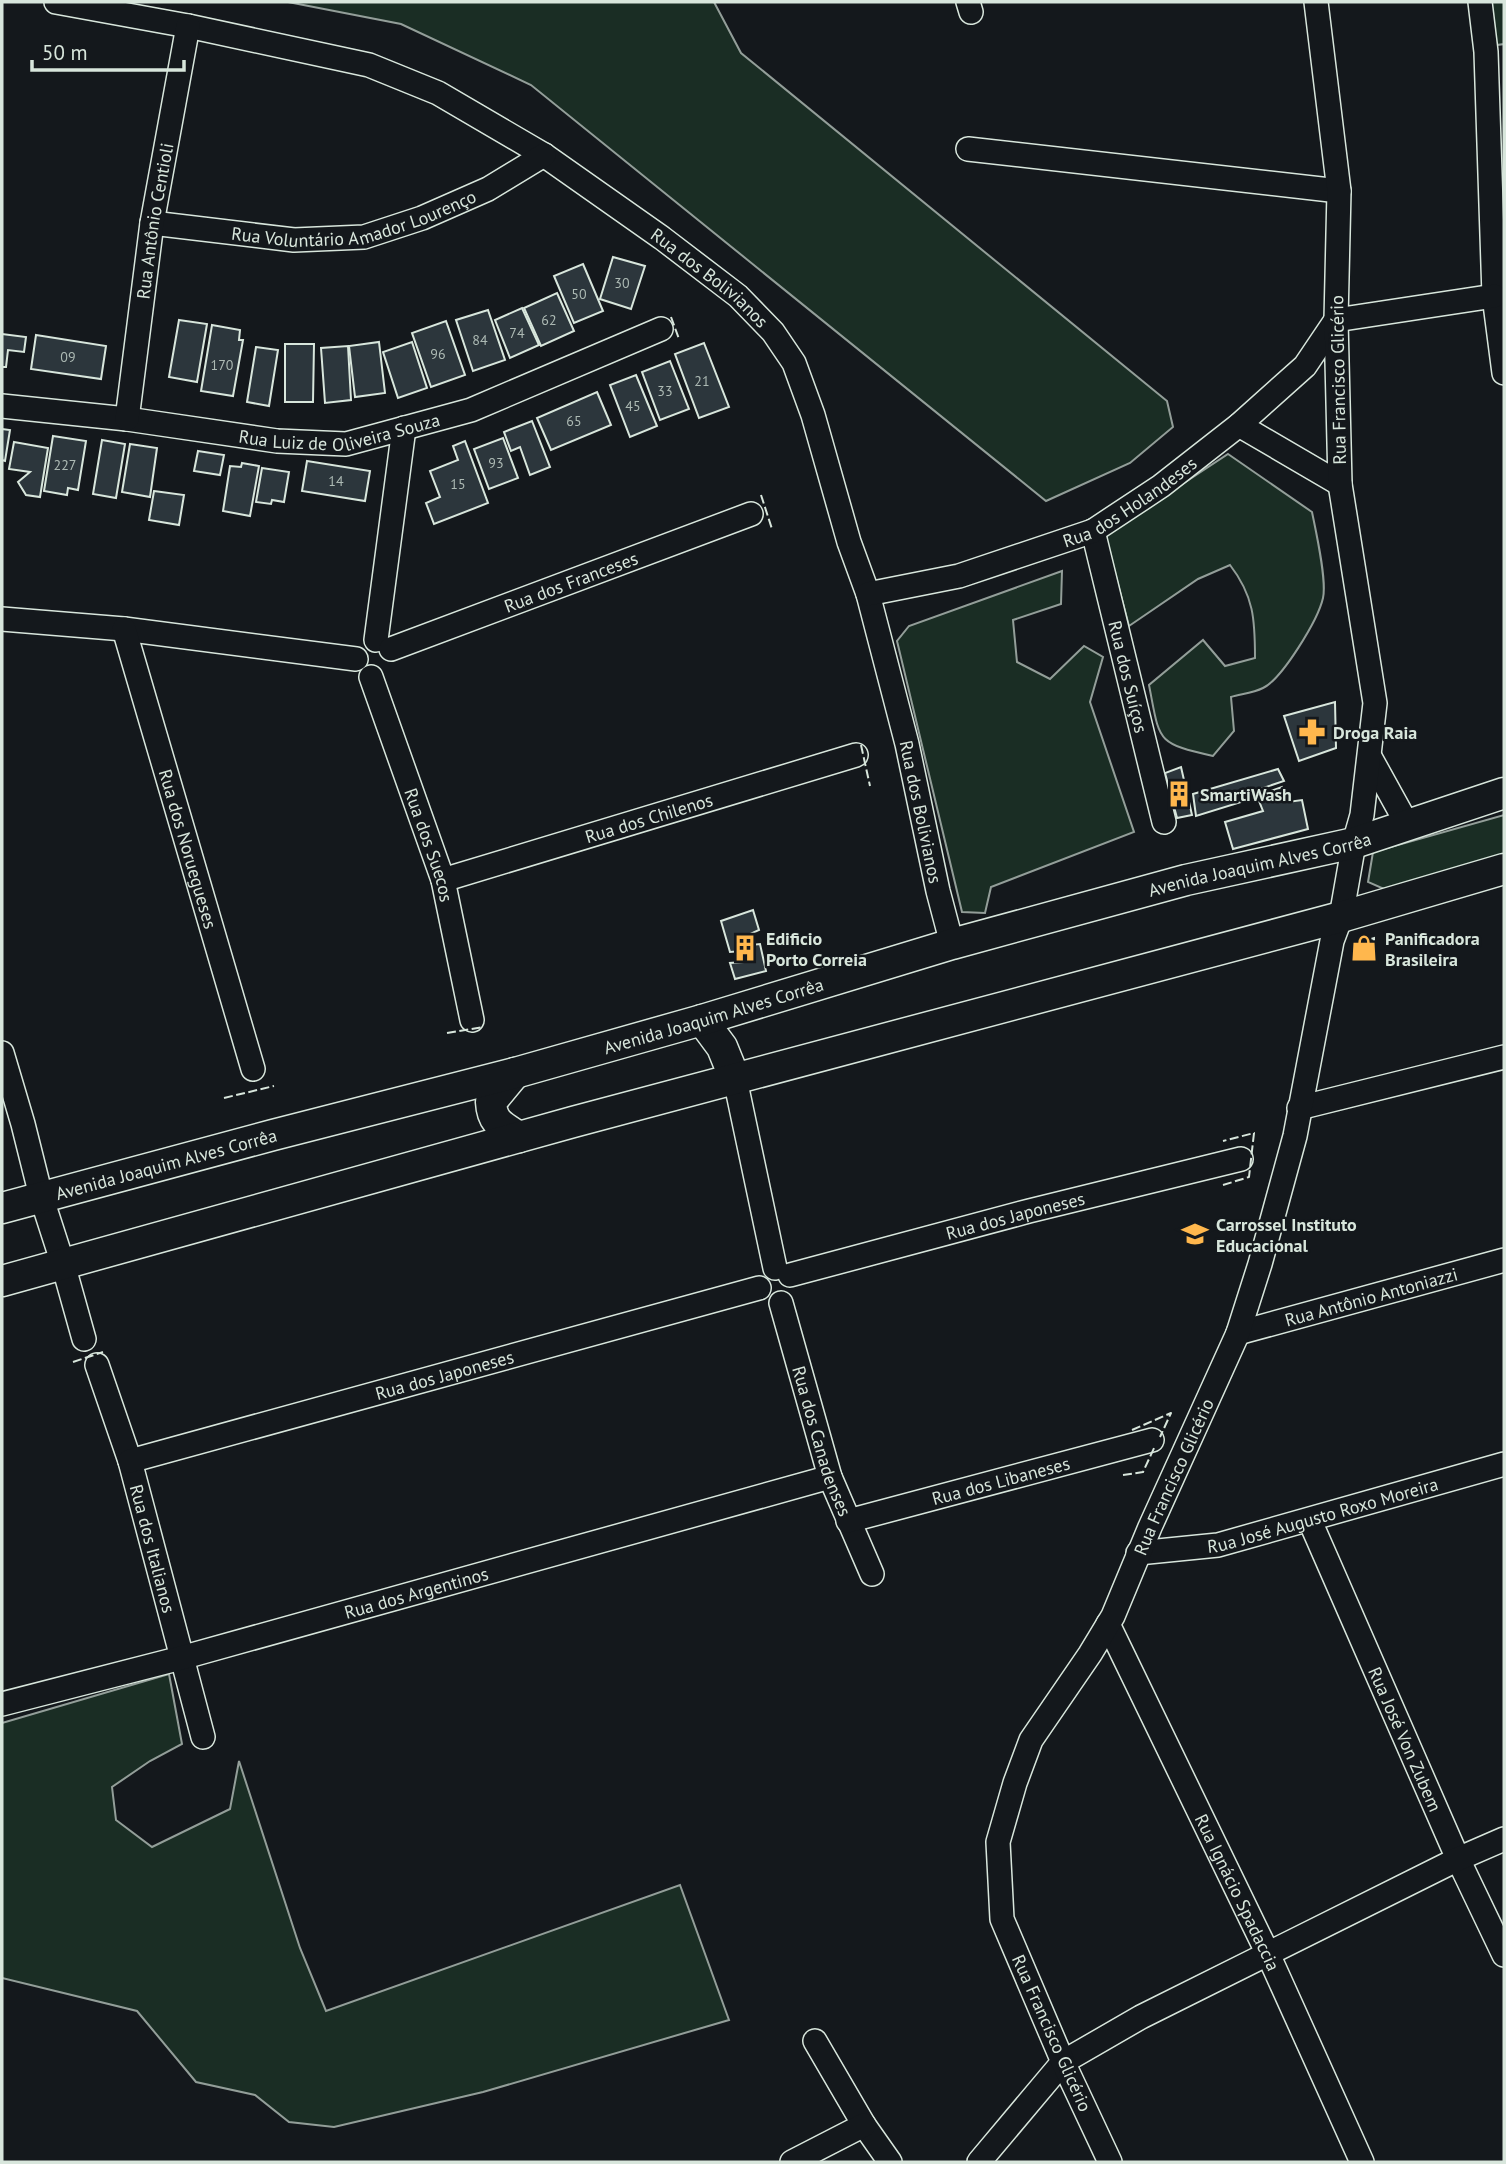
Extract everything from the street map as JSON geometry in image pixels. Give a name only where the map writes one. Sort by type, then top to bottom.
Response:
[{"type":"main road","name":"Avenida Joaquim Alves Corrêa","points":[[2,1208],[515,1073],[702,1020],[952,944],[1186,880],[1354,843],[1504,793]]},
{"type":"main road","points":[[2,1282],[735,1079],[1341,917],[1504,869]]},
{"type":"main road","points":[[702,1020],[722,1048],[735,1079]]},
{"type":"main road","points":[[515,1073],[491,1102],[491,1114],[498,1123],[519,1138]]},
{"type":"street","name":"Rua dos Bolivianos","points":[[56,2],[188,26],[369,65],[438,93],[544,155],[672,245],[727,288],[774,332],[794,363],[813,415],[849,542],[868,594],[952,944]]},
{"type":"street","name":"Rua Francisco Glicério","points":[[1110,2162],[1063,2062],[1002,1919],[998,1842],[1031,1740],[1108,1624],[1238,1333],[1295,1136],[1332,941],[1341,917],[1354,843],[1362,815],[1375,704],[1340,484],[1336,320],[1339,191],[1316,2]]},
{"type":"street","points":[[1480,2],[1495,51],[1497,206],[1494,296],[1504,373]]},
{"type":"street","name":"Rua Antônio Centioli","points":[[127,419],[152,223],[188,26]]},
{"type":"street","points":[[968,149],[1339,191]]},
{"type":"street","name":"Rua Voluntário Amador Lourenço","points":[[152,223],[294,240],[365,236],[422,218],[488,189],[544,155]]},
{"type":"street","points":[[1336,320],[1494,296]]},
{"type":"street","name":"Rua dos Holandeses","points":[[868,594],[959,576],[1093,531],[1161,486],[1239,425],[1305,366],[1336,320]]},
{"type":"street","name":"Rua Luiz de Oliveira Souza","points":[[2,406],[127,419],[277,441],[346,444],[471,410],[661,329]]},
{"type":"street","points":[[1239,425],[1340,484]]},
{"type":"street","points":[[383,644],[364,643],[360,647],[356,659],[360,670],[371,677],[388,671],[393,660],[383,644],[404,428]]},
{"type":"street","name":"Rua dos Franceses","points":[[383,644],[751,514]]},
{"type":"street","name":"Rua dos Suíços","points":[[1093,531],[1164,822]]},
{"type":"street","points":[[2,619],[124,629],[356,659]]},
{"type":"street","name":"Rua dos Noruegueses","points":[[124,629],[253,1069]]},
{"type":"street","name":"Rua dos Suecos","points":[[371,677],[443,880],[472,1020]]},
{"type":"street","name":"Rua dos Chilenos","points":[[443,880],[856,755]]},
{"type":"street","points":[[1370,757],[1407,824]]},
{"type":"street","points":[[2,1052],[84,1339]]},
{"type":"street","points":[[1299,1108],[1504,1057]]},
{"type":"street","points":[[735,1079],[783,1271],[794,1286],[791,1296],[780,1303],[769,1302],[760,1293],[759,1281],[765,1272],[783,1271]]},
{"type":"street","name":"Rua dos Japoneses","points":[[783,1271],[1241,1159]]},
{"type":"street","name":"Rua Antônio Antoniazzi","points":[[1238,1333],[1504,1260]]},
{"type":"street","name":"Rua dos Japoneses","points":[[130,1461],[759,1288]]},
{"type":"street","name":"Rua dos Canadenses","points":[[780,1303],[830,1477],[872,1574]]},
{"type":"street","name":"Rua dos Italianos","points":[[97,1365],[130,1461],[203,1737]]},
{"type":"street","name":"Rua dos Libaneses","points":[[848,1521],[1152,1440]]},
{"type":"street","name":"Rua José Augusto Roxo Moreira","points":[[1138,1553],[1218,1545],[1504,1464]]},
{"type":"street","name":"Rua dos Argentinos","points":[[2,1704],[181,1658],[830,1477]]},
{"type":"street","name":"Rua José Von Zubem","points":[[1310,1521],[1458,1859],[1504,1955]]},
{"type":"street","name":"Rua Ignácio Spadaccia","points":[[1108,1624],[1268,1954],[1362,2162]]},
{"type":"street","points":[[979,2162],[1063,2062],[1141,2017],[1458,1859],[1504,1839]]},
{"type":"street","points":[[815,2041],[863,2125],[890,2162]]},
{"type":"street","points":[[792,2162],[863,2125]]},
{"type":"green space","points":[[288,2],[714,2],[741,53],[1167,401],[1173,427],[1130,463],[1046,501],[531,85],[401,24]]},
{"type":"green space","points":[[1486,2],[1504,2],[1504,44],[1489,46]]},
{"type":"green space","points":[[1228,454],[1312,512],[1321,556],[1324,590],[1314,620],[1280,673],[1263,688],[1231,697],[1234,731],[1213,756],[1180,747],[1163,737],[1155,718],[1149,685],[1203,640],[1225,666],[1255,658],[1252,609],[1244,587],[1230,565],[1198,579],[1129,626],[1105,535]]},
{"type":"green space","points":[[1062,571],[1061,604],[1013,620],[1017,662],[1050,679],[1084,646],[1103,657],[1090,702],[1134,832],[991,887],[985,913],[962,912],[897,641],[909,626]]},
{"type":"green space","points":[[1504,815],[1504,858],[1402,887],[1384,889],[1368,882],[1373,852]]},
{"type":"green space","points":[[169,1674],[182,1744],[150,1761],[112,1787],[116,1820],[152,1847],[230,1809],[239,1761],[300,1948],[326,2011],[680,1885],[729,2020],[483,2092],[334,2127],[289,2122],[255,2095],[196,2082],[137,2011],[2,1978],[2,1723]]},
{"type":"building","points":[[613,257],[645,266],[631,309],[600,299]]},
{"type":"building","points":[[583,264],[603,311],[574,323],[554,276]]},
{"type":"building","points":[[557,293],[574,331],[541,346],[524,308]]},
{"type":"building","points":[[522,308],[539,345],[510,358],[495,320]]},
{"type":"building","points":[[488,310],[505,360],[473,371],[456,320]]},
{"type":"building","points":[[179,320],[207,324],[197,382],[169,377]]},
{"type":"building","points":[[446,321],[465,375],[431,387],[412,333]]},
{"type":"building","points":[[212,325],[240,330],[239,340],[243,340],[233,396],[201,391]]},
{"type":"building","points":[[2,334],[26,337],[24,352],[8,350],[6,367],[2,367]]},
{"type":"building","points":[[36,335],[106,346],[101,379],[31,369]]},
{"type":"building","points":[[379,342],[385,393],[355,397],[349,346]]},
{"type":"building","points":[[412,342],[427,388],[398,398],[383,352]]},
{"type":"building","points":[[704,343],[729,407],[699,418],[675,354]]},
{"type":"building","points":[[285,344],[314,344],[313,402],[285,402]]},
{"type":"building","points":[[348,346],[351,400],[325,403],[321,348]]},
{"type":"building","points":[[256,347],[278,350],[269,406],[247,402]]},
{"type":"building","points":[[670,361],[689,409],[660,420],[642,372]]},
{"type":"building","points":[[636,375],[657,426],[630,437],[610,385]]},
{"type":"building","points":[[597,392],[611,425],[551,450],[537,418]]},
{"type":"building","points":[[532,421],[550,467],[530,475],[520,447],[511,451],[504,432]]},
{"type":"building","points":[[2,429],[10,430],[5,461],[2,460]]},
{"type":"building","points":[[53,436],[86,441],[78,490],[68,488],[67,495],[44,491]]},
{"type":"building","points":[[503,438],[518,478],[489,489],[474,449]]},
{"type":"building","points":[[102,440],[125,444],[116,498],[93,494]]},
{"type":"building","points":[[465,441],[488,503],[434,524],[426,503],[440,497],[430,471],[458,460],[453,446]]},
{"type":"building","points":[[14,442],[48,448],[40,497],[26,495],[18,482],[30,472],[9,469]]},
{"type":"building","points":[[130,444],[157,448],[150,497],[122,492]]},
{"type":"building","points":[[198,451],[224,455],[220,475],[194,471]]},
{"type":"building","points":[[307,461],[370,471],[365,501],[302,491]]},
{"type":"building","points":[[242,463],[259,466],[250,516],[223,511],[230,466],[241,467]]},
{"type":"building","points":[[262,468],[289,472],[284,502],[256,502]]},
{"type":"building","points":[[154,491],[184,495],[179,525],[149,520]]},
{"type":"building","name":"Droga Raia","points":[[1335,702],[1336,748],[1299,761],[1284,716]]},
{"type":"building","name":"SmartiWash","points":[[1181,767],[1192,815],[1177,818],[1165,773]]},
{"type":"building","points":[[1278,769],[1284,781],[1248,793],[1251,799],[1196,816],[1193,794]]},
{"type":"building","points":[[1282,787],[1288,802],[1302,800],[1308,829],[1233,849],[1225,822],[1263,811],[1257,796]]},
{"type":"building","name":"Edificio Porto Correia","points":[[753,910],[759,930],[750,934],[751,945],[760,944],[766,971],[735,979],[730,963],[743,962],[742,951],[730,952],[721,921]]},
{"type":"building","name":"Panificadora Brasileira","points":[[1374,938],[1374,953],[1356,960],[1354,944]]},
{"type":"fence","points":[[671,317],[679,339]]},
{"type":"fence","points":[[761,495],[772,529]]},
{"type":"fence","points":[[861,745],[870,786]]},
{"type":"fence","points":[[447,1033],[483,1027]]},
{"type":"fence","points":[[224,1098],[274,1086]]},
{"type":"fence","points":[[1223,1141],[1254,1133],[1249,1177],[1223,1185]]},
{"type":"fence","points":[[73,1362],[103,1352]]},
{"type":"fence","points":[[1132,1430],[1171,1413],[1160,1437]]},
{"type":"fence","points":[[1123,1475],[1143,1472],[1155,1446]]},
{"type":"place","name":"Droga Raia","points":[[1312,732]]},
{"type":"place","name":"SmartiWash","points":[[1179,794]]},
{"type":"place","name":"Edificio Porto Correia","points":[[745,948]]},
{"type":"place","name":"Panificadora Brasileira","points":[[1364,948]]},
{"type":"place","name":"Carrossel Instituto Educacional","points":[[1195,1234]]}]
